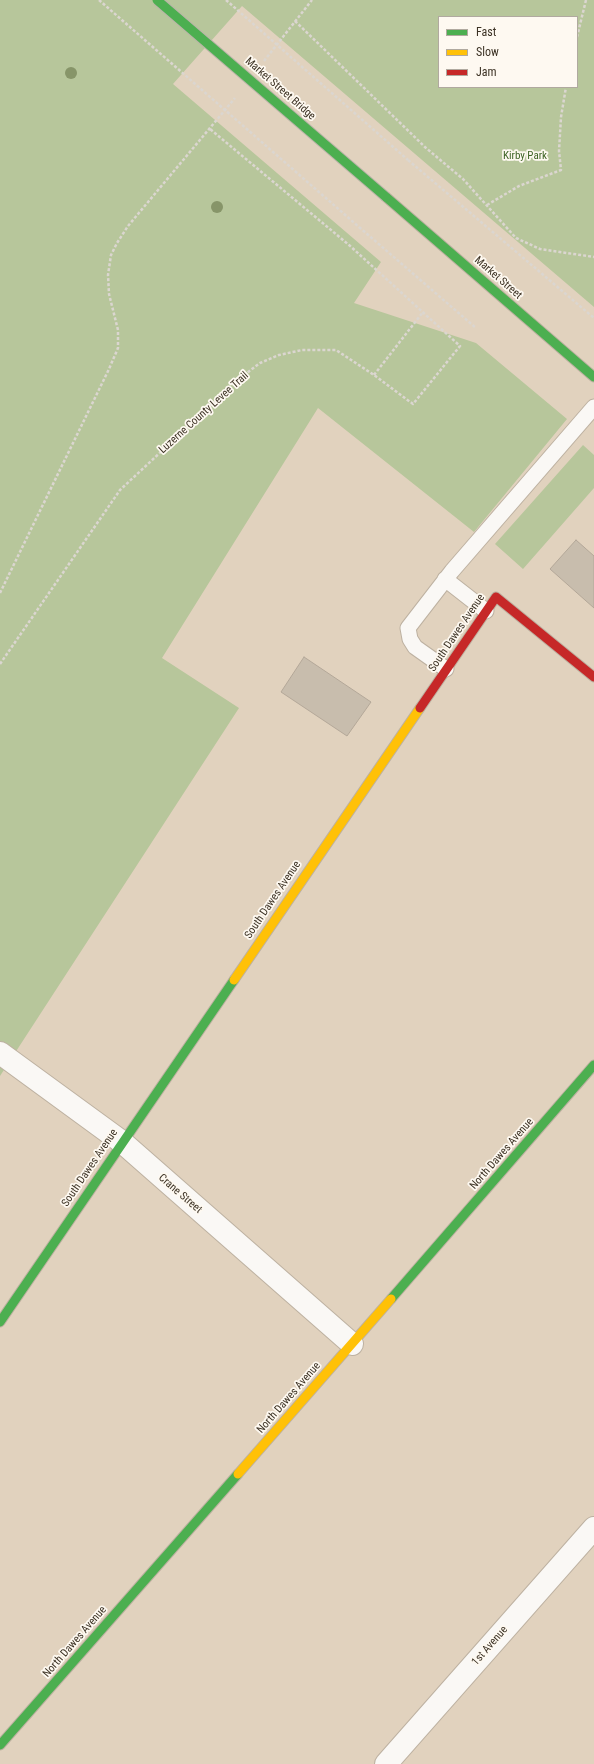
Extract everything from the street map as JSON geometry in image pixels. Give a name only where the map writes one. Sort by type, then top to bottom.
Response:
[{"type":"street","name":"Market Street Bridge","points":[[157,0],[386,196]]},
{"type":"street","name":"Market Street","points":[[386,196],[594,377]]},
{"type":"street","name":"South Dawes Avenue","points":[[0,1322],[496,597],[594,676]]},
{"type":"street","name":"Crane Street","points":[[0,1053],[122,1142],[352,1344]]},
{"type":"street","name":"North Dawes Avenue","points":[[0,1745],[352,1344],[594,1065]]},
{"type":"street","name":"1st Avenue","points":[[389,1763],[594,1528]]},
{"type":"lane","points":[[446,669],[415,647],[410,639],[408,628],[445,580],[594,407]]},
{"type":"lane","points":[[445,580],[486,611]]},
{"type":"path","points":[[99,0],[476,328]]},
{"type":"path","points":[[226,0],[408,160],[594,318]]},
{"type":"path","points":[[260,65],[312,0]]},
{"type":"path","points":[[578,33],[586,0]]},
{"type":"path","points":[[294,21],[426,148],[463,179],[516,238],[540,249],[594,257]]},
{"type":"path","points":[[487,205],[519,186],[562,170],[559,151],[561,117],[566,88]]},
{"type":"path","points":[[0,593],[118,348],[118,330],[109,294],[108,275],[111,255],[128,226],[236,96]]},
{"type":"path","points":[[210,129],[349,245],[423,312],[374,374]]},
{"type":"path","name":"Luzerne County Levee Trail","points":[[0,664],[120,490],[239,379],[260,363],[280,354],[302,350],[336,350],[374,374],[413,404],[460,346],[423,312]]},
{"type":"green space","name":"Kirby Park","points":[[0,0],[594,0],[594,307],[242,6],[173,84],[381,262],[354,303],[476,343],[567,419],[474,532],[318,408],[162,658],[239,708],[0,1076]]},
{"type":"green space","points":[[583,445],[594,455],[594,488],[523,569],[495,544]]},
{"type":"building","points":[[576,540],[594,556],[594,608],[550,569]]},
{"type":"building","points":[[304,657],[371,702],[347,736],[281,692]]},
{"type":"traffic: fast","points":[[157,0],[386,197]]},
{"type":"traffic: fast","points":[[386,197],[594,377]]},
{"type":"traffic: fast","points":[[0,1322],[234,980]]},
{"type":"traffic: fast","points":[[391,1299],[594,1065]]},
{"type":"traffic: fast","points":[[0,1745],[238,1474]]},
{"type":"traffic: slow","points":[[234,980],[420,708]]},
{"type":"traffic: slow","points":[[238,1474],[391,1299]]},
{"type":"traffic: jam","points":[[420,708],[496,597],[594,677]]}]
